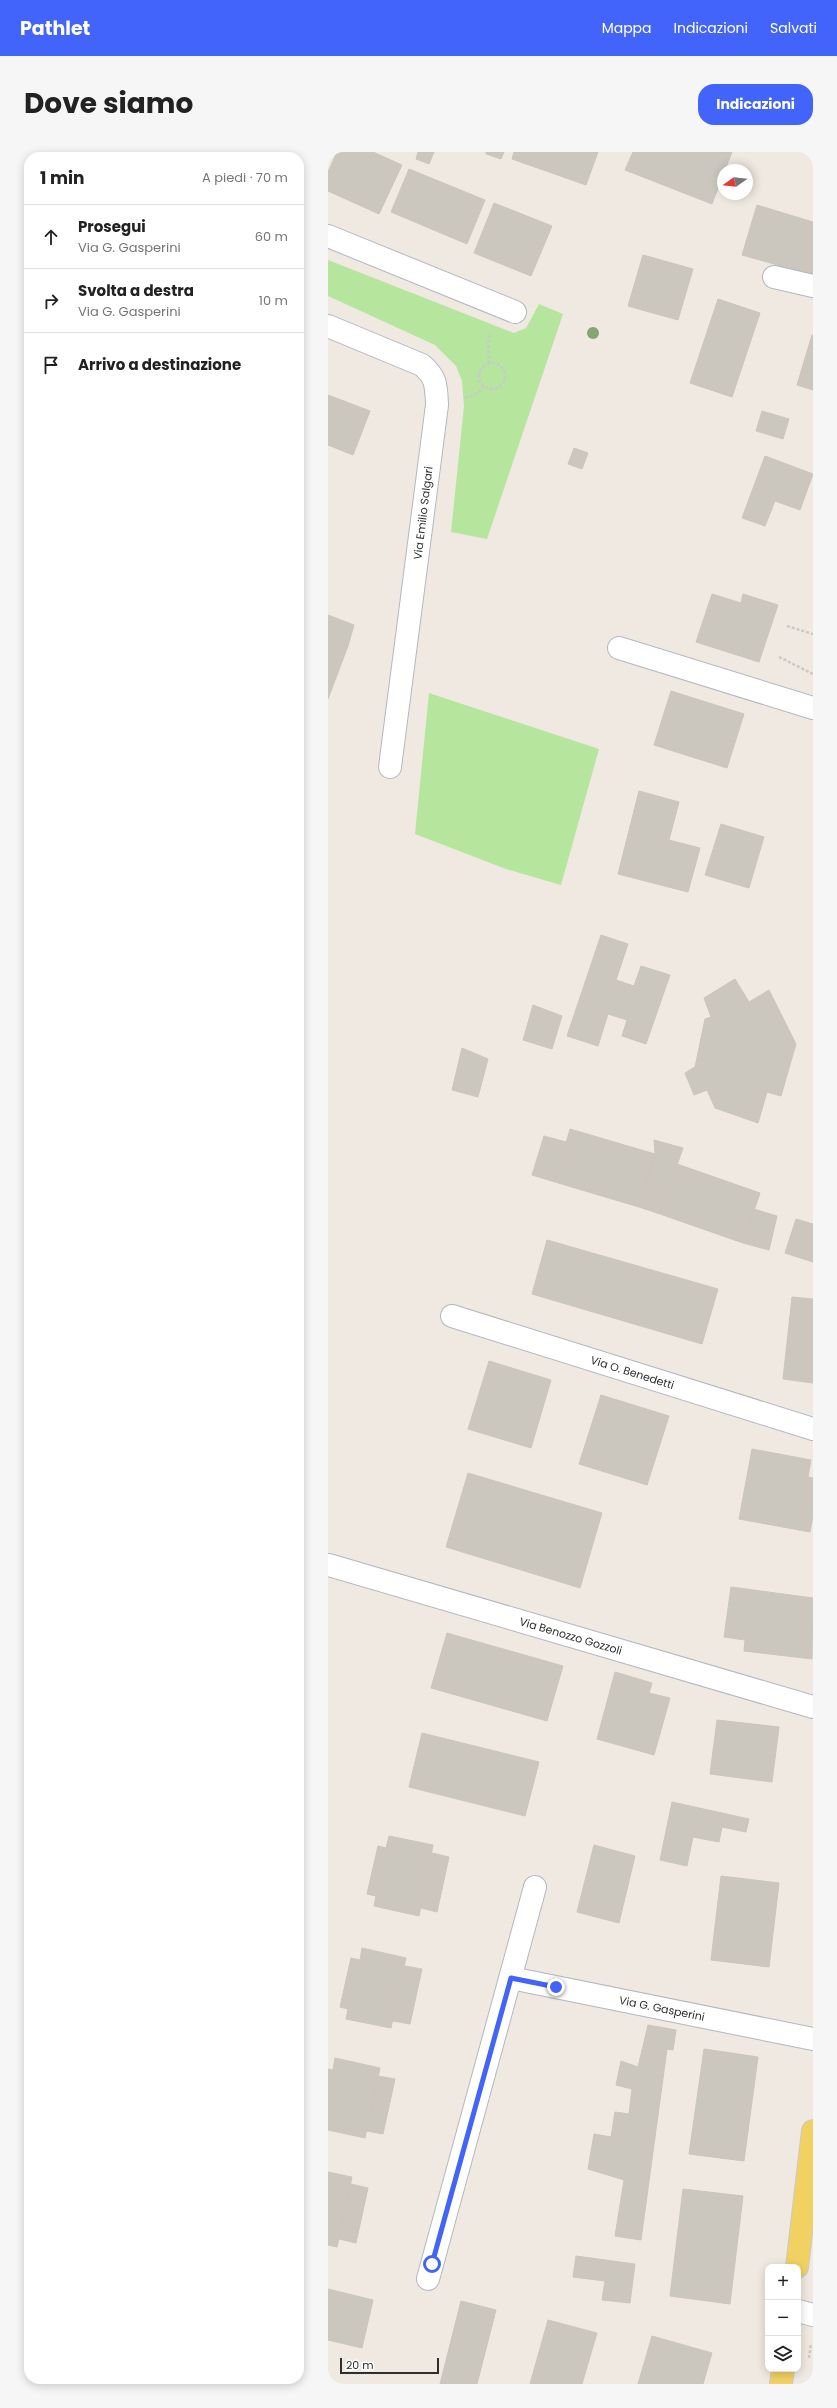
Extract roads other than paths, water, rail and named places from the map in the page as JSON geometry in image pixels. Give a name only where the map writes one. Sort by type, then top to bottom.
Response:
[{"type":"main road","points":[[797,2264],[813,2131]]},
{"type":"main road","points":[[781,2384],[783,2372]]},
{"type":"street","points":[[328,236],[515,312]]},
{"type":"street","points":[[774,277],[813,286]]},
{"type":"street","name":"Via Emilio Salgari","points":[[328,326],[422,365],[430,372],[437,386],[436,405],[390,767]]},
{"type":"street","points":[[619,648],[813,708]]},
{"type":"street","name":"Via O. Benedetti","points":[[452,1316],[813,1429]]},
{"type":"street","name":"Via Benozzo Gozzoli","points":[[329,1565],[813,1707]]},
{"type":"street","points":[[428,2279],[535,1887]]},
{"type":"street","name":"Via G. Gasperini","points":[[511,1978],[813,2039]]},
{"type":"street","points":[[801,2312],[813,2314]]}]
